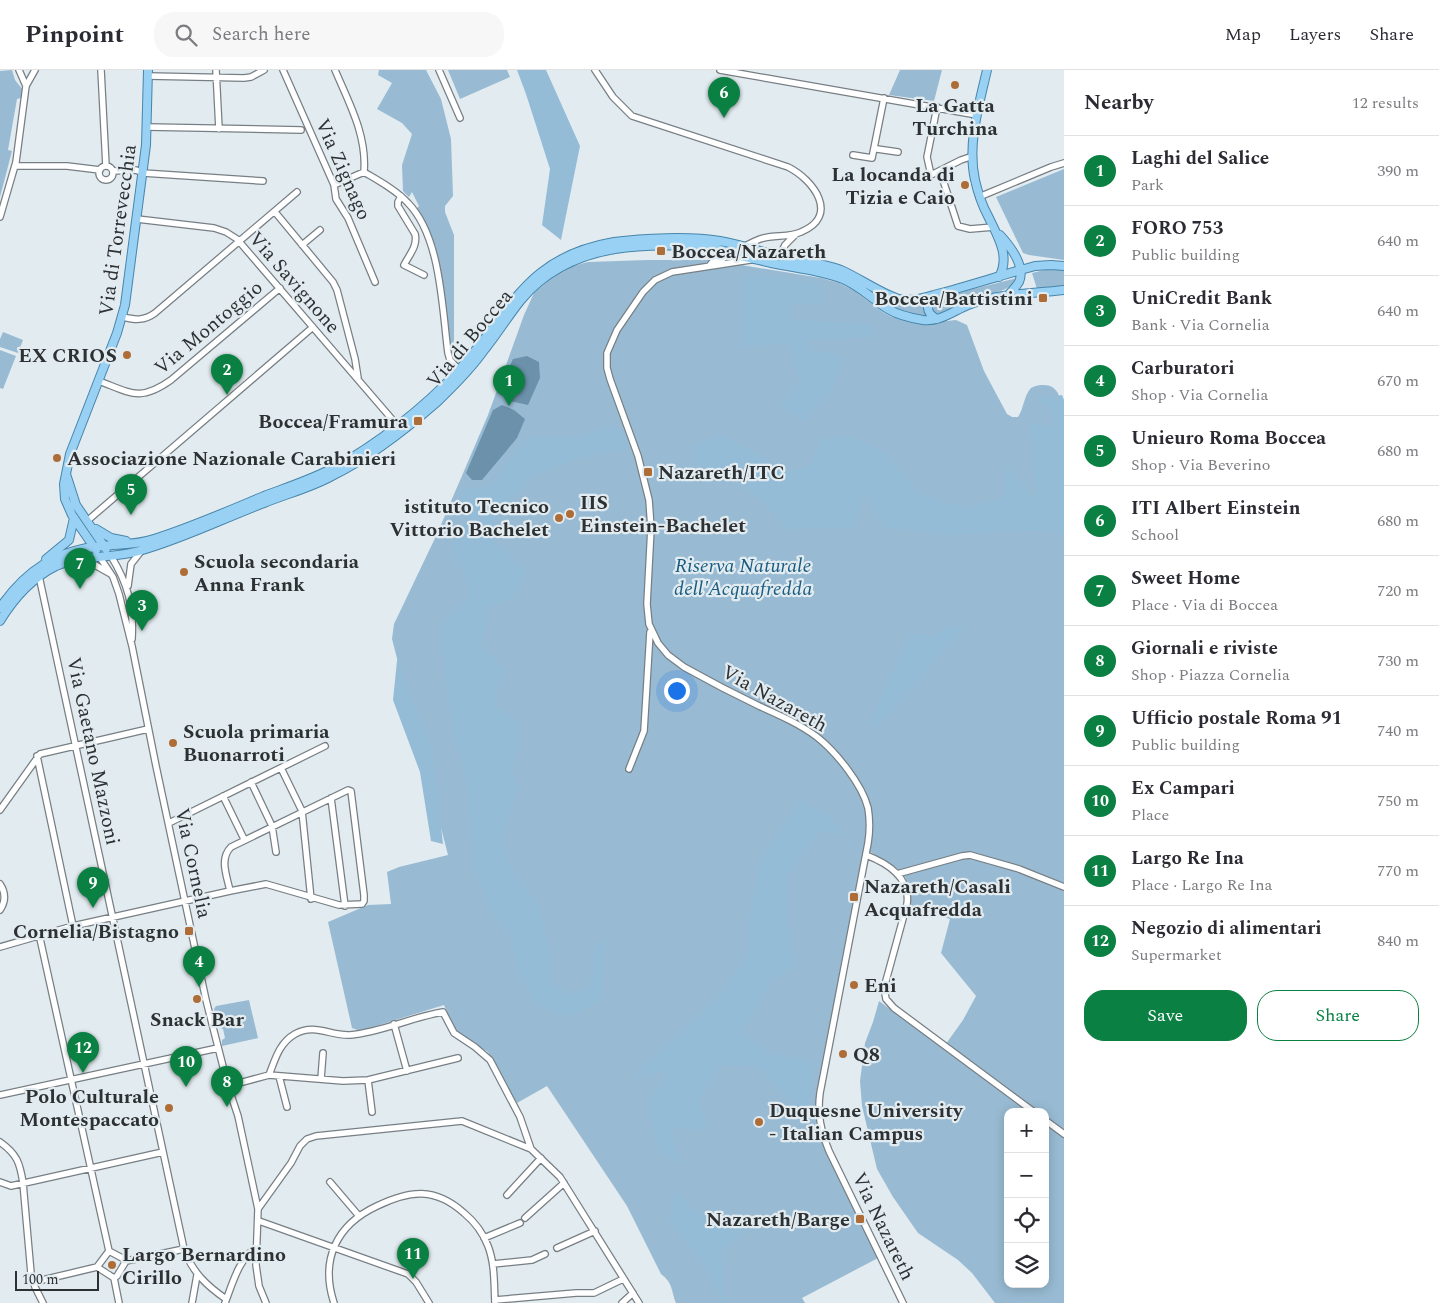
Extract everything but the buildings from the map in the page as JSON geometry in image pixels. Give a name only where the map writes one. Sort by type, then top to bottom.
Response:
[{"type":"main road","points":[[987,70],[977,114],[973,156],[974,175],[980,198],[995,229],[1004,260],[1003,270],[999,277]]},
{"type":"main road","name":"Via di Torrevecchia","points":[[99,556],[74,518],[64,494],[64,484],[70,454],[122,317],[127,293],[143,173],[147,127],[148,72]]},
{"type":"main road","points":[[995,229],[1014,254],[1020,271],[1019,282],[1008,295]]},
{"type":"main road","name":"Via di Boccea","points":[[0,608],[16,588],[63,555],[93,547],[143,546],[328,471],[397,425],[461,373],[526,284],[546,268],[566,256],[606,244],[632,240],[713,240],[839,269],[899,300],[915,300],[1039,265],[1064,266]]},
{"type":"main road","name":"Via di Boccea","points":[[0,620],[38,572],[74,560],[111,556],[207,528],[334,475],[383,444],[417,419],[461,373],[523,298],[545,278],[562,266],[588,256],[623,248],[651,246],[709,248],[833,276],[859,287],[885,307],[923,320],[937,319],[975,303],[1008,295],[1064,290]]},
{"type":"main road","points":[[934,295],[929,302],[928,309],[930,315],[937,319]]},
{"type":"main road","name":"Via di Torrevecchia","points":[[66,474],[74,501],[111,556]]},
{"type":"main road","points":[[38,572],[69,540],[74,518]]},
{"type":"main road","points":[[87,521],[100,534],[143,546]]},
{"type":"street","points":[[19,70],[26,86]]},
{"type":"street","points":[[0,217],[15,166],[26,86],[35,70]]},
{"type":"street","points":[[101,70],[106,166]]},
{"type":"street","points":[[216,70],[218,77],[219,130]]},
{"type":"street","points":[[148,72],[244,78],[256,75],[264,70]]},
{"type":"street","name":"Via Zignago","points":[[283,70],[334,185],[336,199],[348,218],[374,282]]},
{"type":"street","points":[[335,70],[361,131],[366,156],[364,172]]},
{"type":"street","points":[[439,70],[460,118]]},
{"type":"street","points":[[595,70],[616,102],[632,116],[786,166],[802,176],[816,191],[821,209],[819,217],[813,225],[796,234],[785,245],[780,256]]},
{"type":"street","points":[[720,70],[977,114]]},
{"type":"street","points":[[853,155],[872,158],[884,98]]},
{"type":"street","points":[[937,106],[927,157],[931,175],[973,156]]},
{"type":"street","points":[[147,127],[219,130],[301,130]]},
{"type":"street","points":[[875,159],[878,130]]},
{"type":"street","points":[[877,149],[898,152]]},
{"type":"street","points":[[980,198],[1064,163]]},
{"type":"street","points":[[15,166],[90,167],[100,170]]},
{"type":"street","points":[[100,170],[106,166]]},
{"type":"street","points":[[106,166],[110,167],[113,171]]},
{"type":"street","points":[[100,170],[100,176],[105,180],[111,177],[113,171]]},
{"type":"street","points":[[113,171],[123,170],[263,181]]},
{"type":"street","points":[[941,170],[958,226],[970,229],[995,229]]},
{"type":"street","points":[[334,185],[364,172]]},
{"type":"street","points":[[364,172],[401,196],[412,208],[430,240],[434,252],[448,353],[450,360],[461,373]]},
{"type":"street","points":[[122,317],[139,320],[153,315],[297,192]]},
{"type":"street","points":[[401,196],[398,206],[415,234],[416,239],[416,244],[404,265],[424,275]]},
{"type":"street","points":[[275,212],[333,282],[337,290],[358,378]]},
{"type":"street","name":"Via Savignone","points":[[137,219],[214,228],[226,232],[241,241],[397,425]]},
{"type":"street","points":[[302,245],[320,230]]},
{"type":"street","name":"Via Nazareth","points":[[707,267],[765,237],[796,234]]},
{"type":"street","points":[[707,267],[714,259],[714,254],[709,248]]},
{"type":"street","name":"Via Nazareth","points":[[754,259],[669,274],[652,283],[643,292],[617,330],[608,354],[607,366],[638,456],[648,495],[650,528],[647,604],[650,629],[658,643],[679,664],[804,729],[828,747],[852,778],[867,805],[870,827],[866,854],[820,1093],[819,1118],[821,1130],[829,1151],[903,1303]]},
{"type":"street","name":"Via Montoggio","points":[[99,381],[133,394],[148,394],[158,389],[280,288]]},
{"type":"street","points":[[87,521],[313,327]]},
{"type":"street","points":[[127,588],[131,564],[143,546]]},
{"type":"street","name":"Via Cornelia","points":[[99,556],[118,590],[132,646],[168,823],[218,1048],[238,1116],[258,1209]]},
{"type":"street","name":"Via Cornelia","points":[[111,556],[127,588],[132,618],[132,646]]},
{"type":"street","points":[[74,560],[95,565],[111,575]]},
{"type":"street","name":"Via Gaetano Mazzoni","points":[[38,572],[184,1249],[197,1275],[225,1301]]},
{"type":"street","points":[[629,770],[644,731],[650,629]]},
{"type":"street","points":[[0,810],[38,756],[43,752],[148,729]]},
{"type":"street","points":[[168,823],[325,746]]},
{"type":"street","points":[[38,756],[73,926]]},
{"type":"street","points":[[281,768],[302,811],[312,898]]},
{"type":"street","points":[[251,782],[272,826],[276,852]]},
{"type":"street","points":[[0,947],[39,934],[185,900],[266,884],[345,906],[362,904],[364,897],[351,791],[348,790],[302,811],[231,847],[225,857],[230,891]]},
{"type":"street","points":[[223,796],[244,840]]},
{"type":"street","points":[[331,798],[345,906]]},
{"type":"street","points":[[866,854],[897,874],[906,887],[908,901],[885,986],[884,994],[887,1002],[1029,1108]]},
{"type":"street","points":[[897,874],[970,855],[1020,869],[1064,886]]},
{"type":"street","points":[[0,884],[5,895],[0,910]]},
{"type":"street","points":[[39,934],[109,1251],[126,1261],[184,1249]]},
{"type":"street","points":[[268,1075],[282,1046],[300,1031],[313,1029],[349,1035],[377,1030],[444,1012],[453,1033],[480,1051],[493,1065],[520,1117],[531,1148]]},
{"type":"street","points":[[394,1024],[407,1071]]},
{"type":"street","points":[[0,1095],[218,1048]]},
{"type":"street","points":[[321,1080],[323,1053]]},
{"type":"street","points":[[228,1086],[268,1075],[321,1080],[368,1080],[458,1058]]},
{"type":"street","points":[[279,1076],[287,1107]]},
{"type":"street","points":[[368,1080],[372,1112]]},
{"type":"street","points":[[266,1303],[258,1280],[256,1248],[259,1221],[258,1209],[307,1139],[316,1136],[462,1121],[531,1148],[554,1170],[564,1182],[639,1303]]},
{"type":"street","points":[[1049,1123],[1064,1134]]},
{"type":"street","points":[[0,1142],[17,1158],[23,1183],[30,1264],[34,1282],[43,1303]]},
{"type":"street","points":[[0,1182],[10,1186],[163,1152]]},
{"type":"street","points":[[507,1194],[541,1158]]},
{"type":"street","points":[[330,1182],[359,1216]]},
{"type":"street","points":[[484,1238],[522,1220],[564,1182]]},
{"type":"street","points":[[334,1303],[330,1289],[329,1274],[334,1247],[341,1233],[359,1216],[400,1196],[417,1193],[440,1196],[460,1209],[477,1225],[484,1238],[493,1264],[495,1301],[578,1293],[593,1294],[623,1279]]},
{"type":"street","points":[[259,1221],[402,1272],[414,1278],[429,1303]]},
{"type":"street","points":[[557,1248],[595,1231]]},
{"type":"street","points":[[225,1301],[242,1263],[248,1254],[256,1248]]},
{"type":"street","points":[[34,1282],[97,1267],[109,1251]]},
{"type":"street","points":[[493,1264],[532,1260],[545,1254]]},
{"type":"street","points":[[114,1278],[126,1261]]},
{"type":"street","points":[[97,1267],[114,1278],[119,1303]]},
{"type":"street","points":[[192,1303],[197,1275]]},
{"type":"street","points":[[622,1303],[633,1293]]},
{"type":"green space","points":[[12,70],[15,80],[23,90],[21,98],[17,99],[8,150],[12,151],[0,197],[0,71]]},
{"type":"green space","points":[[379,70],[426,70],[441,99],[451,139],[453,196],[445,206],[445,212],[454,235],[454,340],[452,350],[456,363],[451,356],[435,245],[416,209],[419,206],[412,192],[409,197],[403,191],[402,165],[412,134],[402,123],[377,109],[392,83],[378,75]]},
{"type":"green space","points":[[448,70],[507,70],[510,77],[460,99]]},
{"type":"green space","points":[[900,70],[942,70],[934,101],[889,95]]},
{"type":"green space","points":[[1064,169],[1064,260],[1023,253],[996,197]]},
{"type":"green space","name":"Riserva Naturale dell'Acquafredda","points":[[711,260],[821,278],[839,283],[853,290],[892,317],[930,323],[956,320],[967,325],[984,371],[1007,414],[1012,417],[1018,417],[1027,394],[1032,387],[1039,385],[1048,386],[1057,391],[1059,395],[1064,417],[1064,1303],[995,1303],[972,1273],[958,1260],[918,1233],[893,1197],[877,1169],[862,1106],[860,1081],[865,1043],[879,1001],[943,1048],[963,1020],[976,996],[941,953],[950,919],[911,906],[908,884],[904,876],[892,865],[865,849],[815,1106],[815,1116],[820,1137],[878,1258],[802,1298],[805,1303],[676,1303],[670,1284],[661,1274],[627,1206],[547,1086],[517,1103],[488,1052],[455,1031],[444,1005],[360,1031],[352,1028],[328,922],[368,905],[391,904],[387,872],[399,867],[448,855],[392,639],[394,624],[437,534],[488,415],[524,315],[534,293],[554,276],[573,266],[588,262]]},
{"type":"green space","points":[[1049,269],[1064,270],[1064,286],[1037,289],[1032,273]]},
{"type":"green space","points":[[1017,278],[1017,281],[1002,291],[973,299],[936,316],[932,313],[932,304],[938,298]]},
{"type":"green space","points":[[877,293],[907,304],[928,301],[928,316],[906,313],[887,303]]},
{"type":"green space","points":[[3,332],[23,340],[18,353],[0,347],[0,339]]},
{"type":"green space","points":[[0,350],[16,356],[3,389],[0,388]]},
{"type":"green space","points":[[249,1000],[258,1038],[222,1046],[222,1040],[225,1038],[223,1029],[218,1027],[214,1009],[216,1006]]},
{"type":"shaded area","points":[[517,70],[546,70],[580,146],[561,240],[542,225],[550,169]]},
{"type":"shaded area","points":[[748,273],[820,283],[825,304],[791,304],[792,320],[870,324],[875,337],[809,340],[809,350],[843,356],[831,393],[803,421],[780,405],[800,382],[788,342],[742,347],[742,284]]},
{"type":"shaded area","points":[[527,356],[539,362],[540,378],[528,405],[510,401],[500,394],[501,385],[513,359]]},
{"type":"shaded area","points":[[1062,395],[1064,400],[1064,535],[1037,530],[950,535],[884,527],[864,490],[854,527],[787,529],[764,502],[732,478],[694,464],[696,444],[720,435],[791,472],[810,465],[821,440],[846,435],[884,452],[920,494],[964,508],[1003,498],[1006,464],[1037,502],[1029,423],[1053,427],[1052,411],[1037,399]]},
{"type":"shaded area","points":[[502,405],[514,410],[525,419],[517,438],[482,480],[472,480],[466,473],[493,410]]},
{"type":"shaded area","points":[[611,426],[627,433],[626,449],[579,458],[534,475],[494,519],[494,540],[526,572],[513,597],[489,607],[481,646],[507,672],[496,689],[495,707],[518,720],[521,739],[512,769],[518,790],[501,839],[510,868],[538,904],[549,950],[552,984],[574,995],[590,985],[592,951],[605,937],[602,999],[570,1016],[536,1005],[518,970],[511,935],[492,913],[474,867],[466,777],[453,733],[439,627],[470,595],[463,570],[450,551],[470,519],[461,511],[461,490],[490,486],[520,445],[534,435],[555,438],[573,437]]},
{"type":"shaded area","points":[[965,626],[877,728],[870,721],[911,633],[934,636],[946,627]]},
{"type":"shaded area","points":[[398,651],[404,681],[432,748],[443,844],[431,841],[420,772],[393,700]]},
{"type":"shaded area","points":[[802,798],[808,805],[829,816],[842,835],[819,830],[788,875],[787,918],[795,966],[772,979],[742,1032],[768,1053],[814,1062],[808,1121],[758,1066],[720,1065],[699,1100],[707,1130],[670,1127],[680,1164],[660,1153],[647,1104],[668,1071],[632,1077],[717,998],[748,956],[749,920],[761,859]]},
{"type":"shaded area","points":[[675,1189],[694,1210],[717,1220],[754,1222],[722,1250],[724,1303],[701,1259],[669,1221]]},
{"type":"place","name":"La Gatta Turchina","points":[[955,85]]},
{"type":"place","name":"ITI Albert Einstein","points":[[724,118]]},
{"type":"place","name":"La locanda di Tizia e Caio","points":[[965,185]]},
{"type":"place","name":"Boccea/Nazareth","points":[[661,251]]},
{"type":"place","name":"Boccea/Battistini","points":[[1043,298]]},
{"type":"place","name":"EX CRIOS","points":[[127,355]]},
{"type":"place","name":"FORO 753","points":[[227,395]]},
{"type":"place","name":"Laghi del Salice","points":[[509,406]]},
{"type":"place","name":"Boccea/Framura","points":[[418,421]]},
{"type":"place","name":"Associazione Nazionale Carabinieri","points":[[57,458]]},
{"type":"place","name":"Nazareth/ITC","points":[[648,472]]},
{"type":"place","name":"IIS Einstein-Bachelet","points":[[570,514]]},
{"type":"place","name":"Unieuro Roma Boccea","points":[[131,515]]},
{"type":"place","name":"istituto Tecnico Vittorio Bachelet","points":[[559,518]]},
{"type":"place","name":"Scuola secondaria Anna Frank","points":[[184,572]]},
{"type":"place","name":"Sweet Home","points":[[80,589]]},
{"type":"place","name":"UniCredit Bank","points":[[142,631]]},
{"type":"place","name":"Scuola primaria Buonarroti","points":[[173,743]]},
{"type":"place","name":"Nazareth/Casali Acquafredda","points":[[854,897]]},
{"type":"place","name":"Ufficio postale Roma 91","points":[[93,908]]},
{"type":"place","name":"Cornelia/Bistagno","points":[[189,931]]},
{"type":"place","name":"Eni","points":[[854,985]]},
{"type":"place","name":"Carburatori","points":[[199,987]]},
{"type":"place","name":"Snack Bar","points":[[197,999]]},
{"type":"place","name":"Q8","points":[[843,1054]]},
{"type":"place","name":"Negozio di alimentari","points":[[83,1073]]},
{"type":"place","name":"Ex Campari","points":[[186,1087]]},
{"type":"place","name":"Giornali e riviste","points":[[227,1107]]},
{"type":"place","name":"Polo Culturale Montespaccato","points":[[169,1108]]},
{"type":"place","name":"Duquesne University - Italian Campus","points":[[759,1122]]},
{"type":"place","name":"Nazareth/Barge","points":[[860,1219]]},
{"type":"place","name":"Largo Bernardino Cirillo","points":[[112,1265]]},
{"type":"place","name":"Largo Re Ina","points":[[413,1279]]}]
